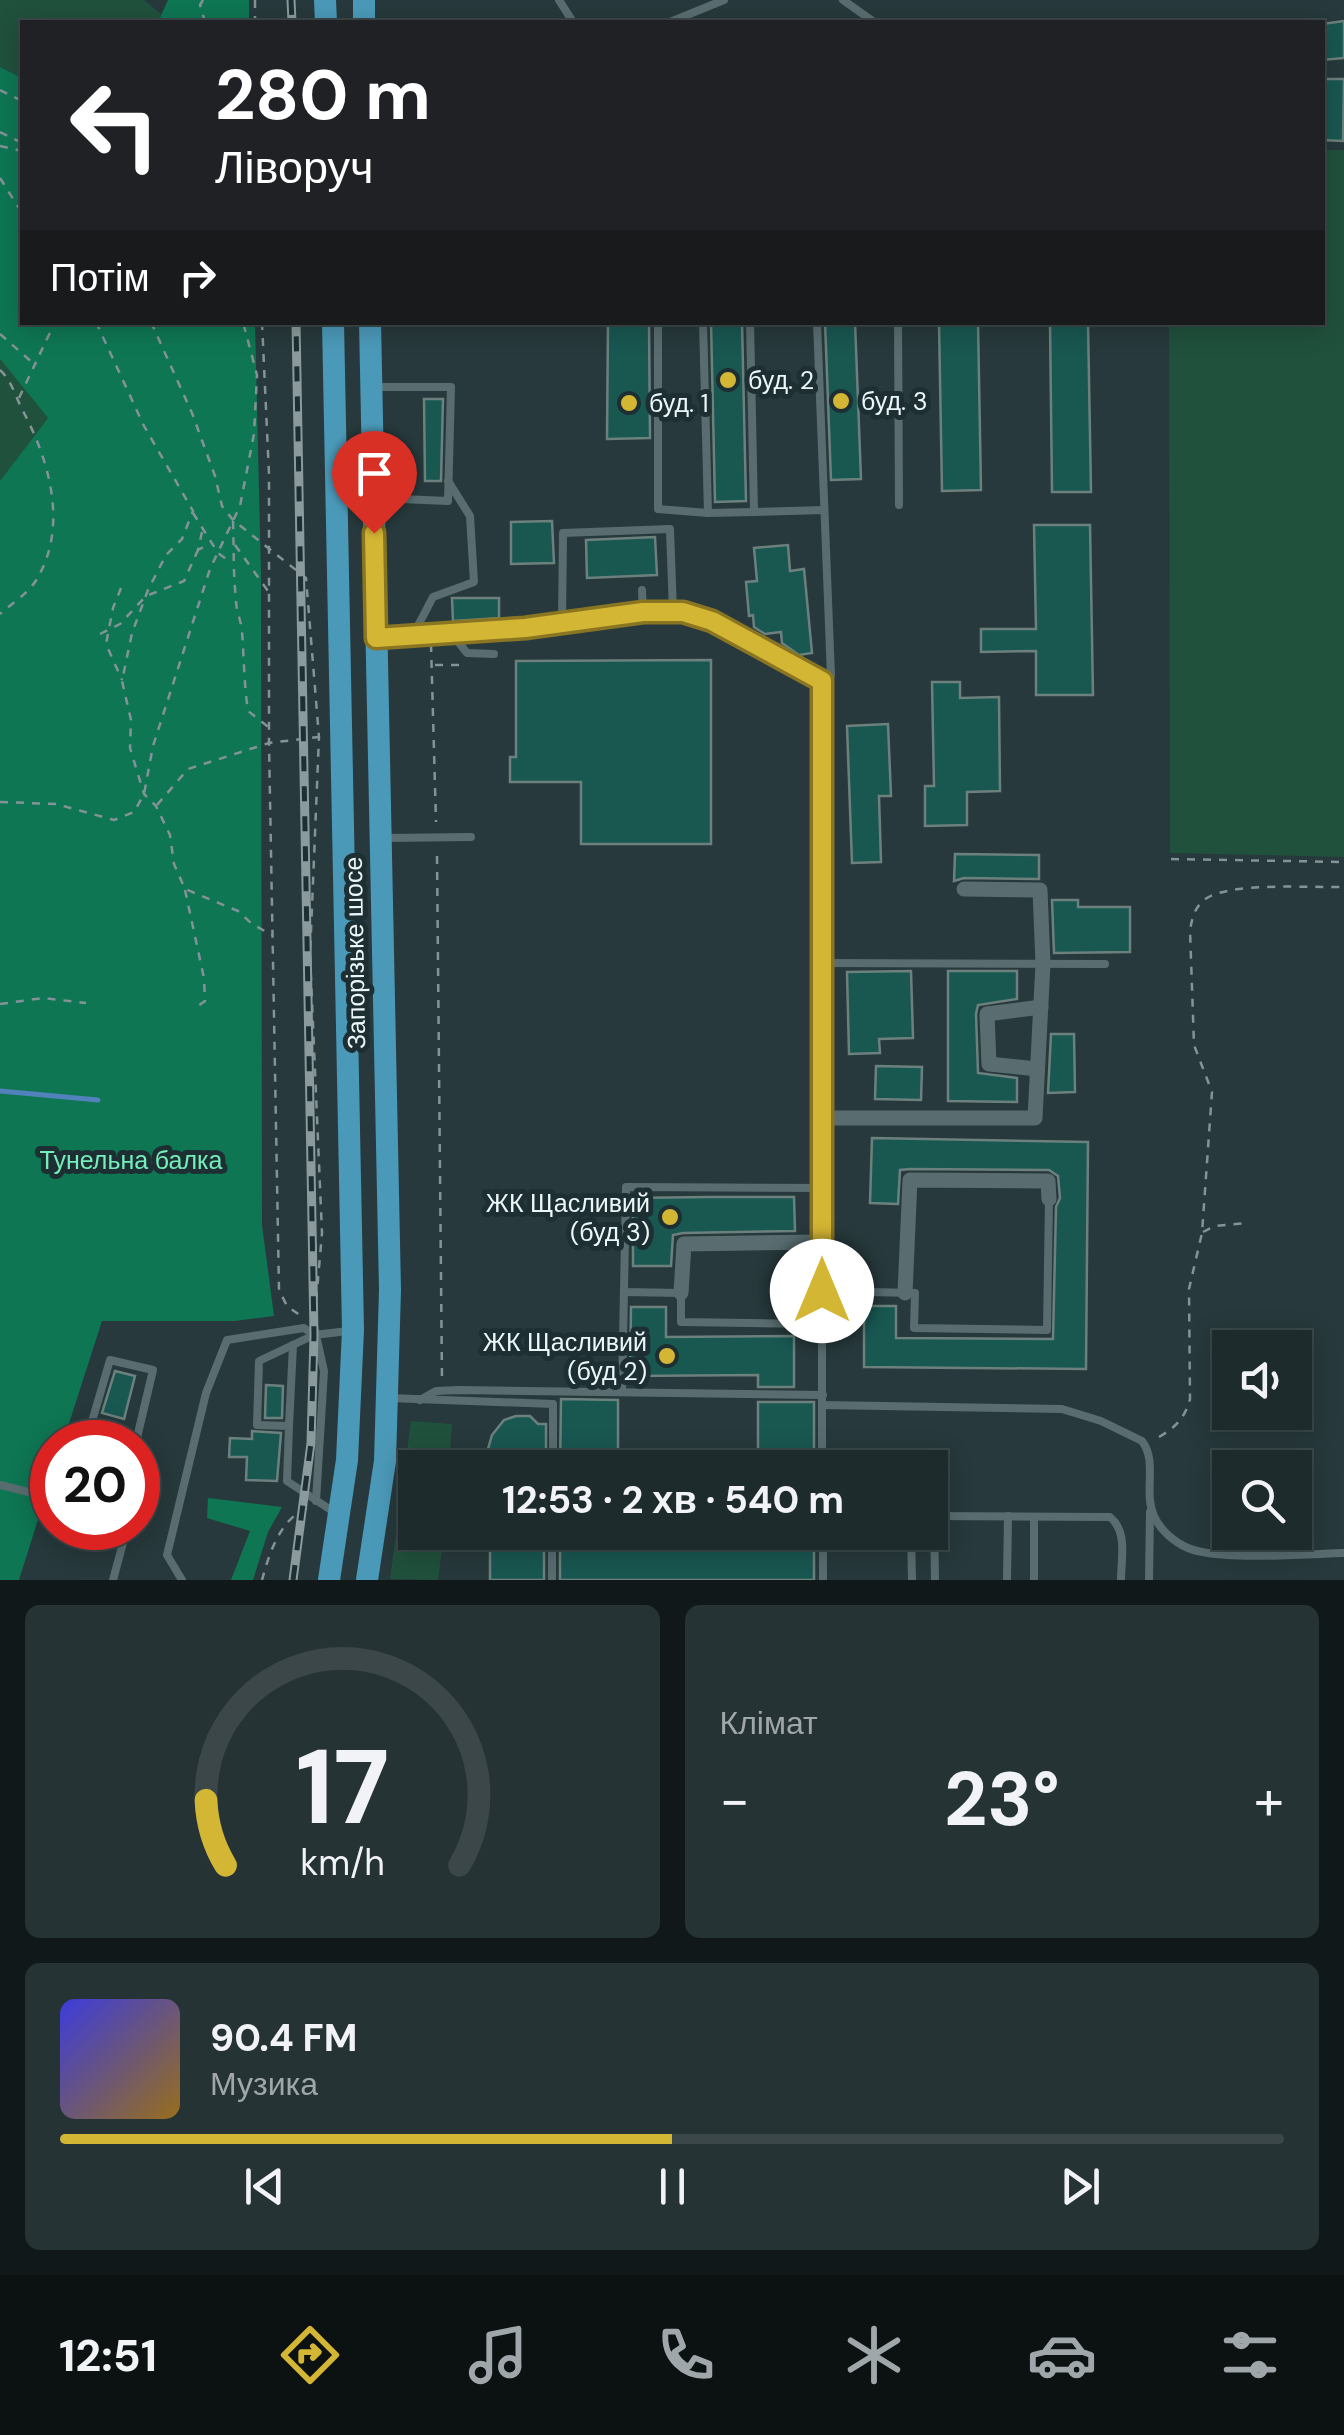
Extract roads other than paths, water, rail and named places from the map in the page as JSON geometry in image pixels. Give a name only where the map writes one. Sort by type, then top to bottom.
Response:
[{"type":"main road","name":"Запорізьке шосе","points":[[330,1580],[347,1460],[353,1330],[333,325]]},
{"type":"main road","name":"Запорізьке шосе","points":[[367,1580],[385,1461],[390,1270],[370,325]]},
{"type":"street","points":[[823,1118],[1035,1118],[1043,964],[1040,890],[964,889]]},
{"type":"street","points":[[1038,1069],[989,1064],[987,1014],[1041,1008]]},
{"type":"street","points":[[906,1292],[910,1180],[1048,1181],[1049,1199]]},
{"type":"street","points":[[681,1293],[684,1244],[822,1242]]},
{"type":"lane","points":[[675,20],[724,0]]},
{"type":"lane","points":[[843,0],[871,20]]},
{"type":"lane","points":[[696,12],[699,20]]},
{"type":"lane","points":[[658,325],[658,509],[708,513],[824,510]]},
{"type":"lane","points":[[703,325],[708,513]]},
{"type":"lane","points":[[750,325],[754,512]]},
{"type":"lane","points":[[817,325],[831,676],[822,681]]},
{"type":"lane","points":[[898,325],[899,505]]},
{"type":"lane","points":[[371,387],[450,387],[448,501],[373,498]]},
{"type":"lane","points":[[412,636],[433,598],[474,582],[470,516],[448,481]]},
{"type":"lane","points":[[562,622],[563,533],[670,530],[673,612]]},
{"type":"lane","points":[[642,590],[643,612]]},
{"type":"lane","points":[[376,638],[673,612],[712,621],[822,681]]},
{"type":"lane","points":[[452,634],[467,653],[494,654]]},
{"type":"lane","points":[[822,681],[822,1450]]},
{"type":"lane","points":[[380,838],[471,837]]},
{"type":"lane","points":[[824,963],[1105,964]]},
{"type":"lane","points":[[622,1392],[626,1187],[823,1188]]},
{"type":"lane","points":[[822,1291],[915,1292],[914,1328],[1047,1330],[1049,1199]]},
{"type":"lane","points":[[624,1292],[681,1293],[680,1322],[822,1324]]},
{"type":"lane","points":[[182,1580],[167,1555],[206,1392],[228,1340],[304,1328],[315,1332],[353,1330]]},
{"type":"lane","points":[[289,1426],[257,1425],[259,1361],[315,1332]]},
{"type":"lane","points":[[315,1332],[324,1371],[316,1501]]},
{"type":"lane","points":[[294,1344],[287,1481],[340,1517]]},
{"type":"lane","points":[[92,1420],[110,1360],[153,1370],[141,1420]]},
{"type":"lane","points":[[420,1400],[436,1391],[458,1390],[622,1392],[1071,1411],[1142,1441],[1150,1456],[1149,1580]]},
{"type":"lane","points":[[389,1398],[554,1404],[553,1450]]},
{"type":"lane","points":[[0,1485],[30,1492]]},
{"type":"lane","points":[[1150,1502],[1155,1520],[1169,1536],[1193,1550],[1344,1553]]},
{"type":"lane","points":[[948,1516],[1110,1518],[1119,1525],[1122,1539],[1121,1580]]},
{"type":"lane","points":[[1008,1516],[1008,1580]]},
{"type":"lane","points":[[1034,1517],[1034,1580]]},
{"type":"lane","points":[[112,1580],[121,1550]]},
{"type":"lane","points":[[552,1550],[552,1580]]},
{"type":"lane","points":[[823,1550],[823,1580]]},
{"type":"lane","points":[[911,1550],[912,1580]]},
{"type":"lane","points":[[934,1550],[935,1580]]},
{"type":"waterway","points":[[0,1091],[98,1100]]},
{"type":"railway","points":[[291,0],[292,20]]},
{"type":"railway","points":[[293,1580],[311,1443],[314,1335],[296,325]]},
{"type":"place","name":"буд. 2","points":[[728,380]]},
{"type":"place","name":"буд. 3","points":[[841,401]]},
{"type":"place","name":"буд. 1","points":[[629,403]]},
{"type":"place","name":"ЖК Щасливий (буд 3)","points":[[670,1217]]},
{"type":"place","name":"ЖК Щасливий (буд 2)","points":[[667,1356]]},
{"type":"park label","name":"Тунельна балка","points":[[131,1160]]}]
